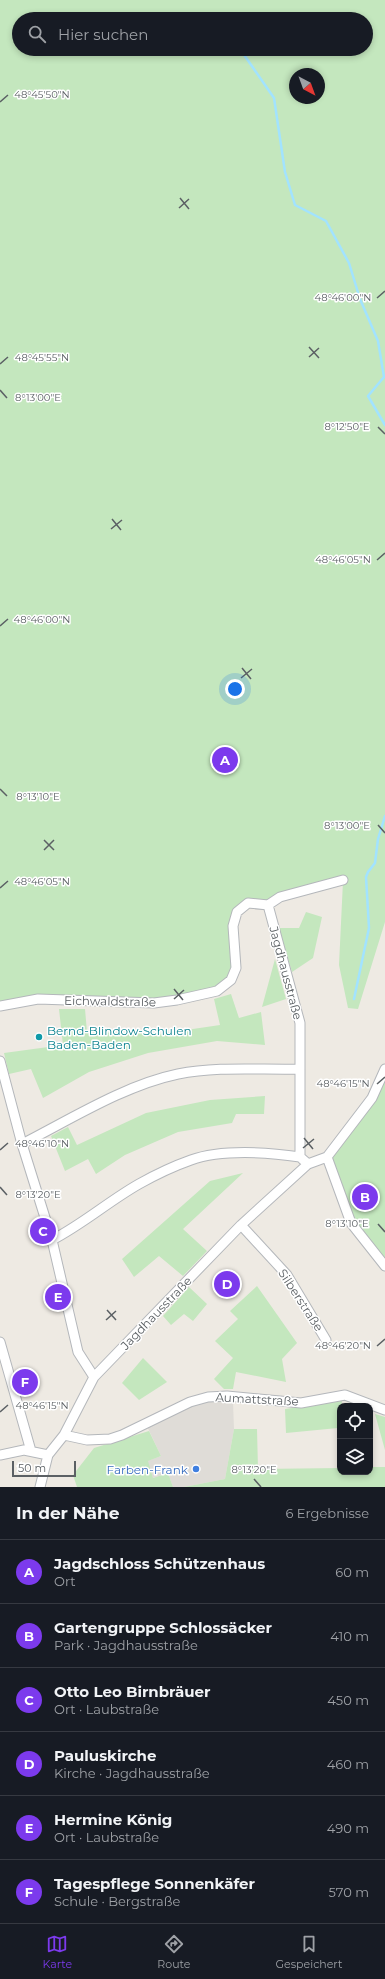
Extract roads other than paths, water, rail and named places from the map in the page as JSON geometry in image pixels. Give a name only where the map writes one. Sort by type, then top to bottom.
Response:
[{"type":"street","points":[[268,905],[280,897],[342,880]]},
{"type":"street","name":"Eichwaldstraße","points":[[0,1006],[38,999],[154,1003],[177,1000],[217,991],[231,980],[236,968],[233,926],[237,912],[248,903],[268,905]]},
{"type":"street","name":"Jagdhausstraße","points":[[268,905],[300,1023],[300,1157]]},
{"type":"street","points":[[0,1061],[22,1144],[52,1240],[78,1352],[94,1377]]},
{"type":"street","points":[[22,1144],[130,1090],[178,1074],[206,1071],[300,1069]]},
{"type":"street","points":[[385,1069],[372,1098],[327,1157],[351,1223],[385,1266]]},
{"type":"street","points":[[52,1240],[75,1228],[138,1184],[192,1159],[232,1153],[279,1154],[300,1157],[308,1164]]},
{"type":"street","name":"Jagdhausstraße","points":[[40,1487],[48,1455],[64,1435],[94,1377],[241,1225],[308,1164],[327,1157]]},
{"type":"street","name":"Silberstraße","points":[[241,1225],[287,1275],[326,1340]]},
{"type":"street","points":[[0,1342],[31,1451]]},
{"type":"street","name":"Aumattstraße","points":[[64,1435],[87,1440],[110,1439],[122,1435],[190,1402],[208,1397],[227,1396],[301,1403],[345,1395],[385,1410]]},
{"type":"street","points":[[0,1455],[24,1450],[48,1455]]},
{"type":"waterway","points":[[245,56],[274,98],[285,172],[295,205],[326,221],[349,263],[360,299],[378,341],[384,377],[368,396],[385,425]]},
{"type":"waterway","points":[[354,999],[369,928],[366,877],[375,863],[378,839],[385,816]]},
{"type":"place","name":"Jagdschloss Schützenhaus","points":[[225,760]]},
{"type":"place","name":"Bernd-Blindow-Schulen Baden-Baden","points":[[39,1037]]},
{"type":"place","name":"Gartengruppe Schlossäcker","points":[[365,1197]]},
{"type":"place","name":"Otto Leo Birnbräuer","points":[[43,1231]]},
{"type":"place","name":"Pauluskirche","points":[[227,1284]]},
{"type":"place","name":"Hermine König","points":[[58,1297]]},
{"type":"place","name":"Tagespflege Sonnenkäfer","points":[[25,1382]]},
{"type":"place","name":"Farben-Frank","points":[[196,1469]]}]
